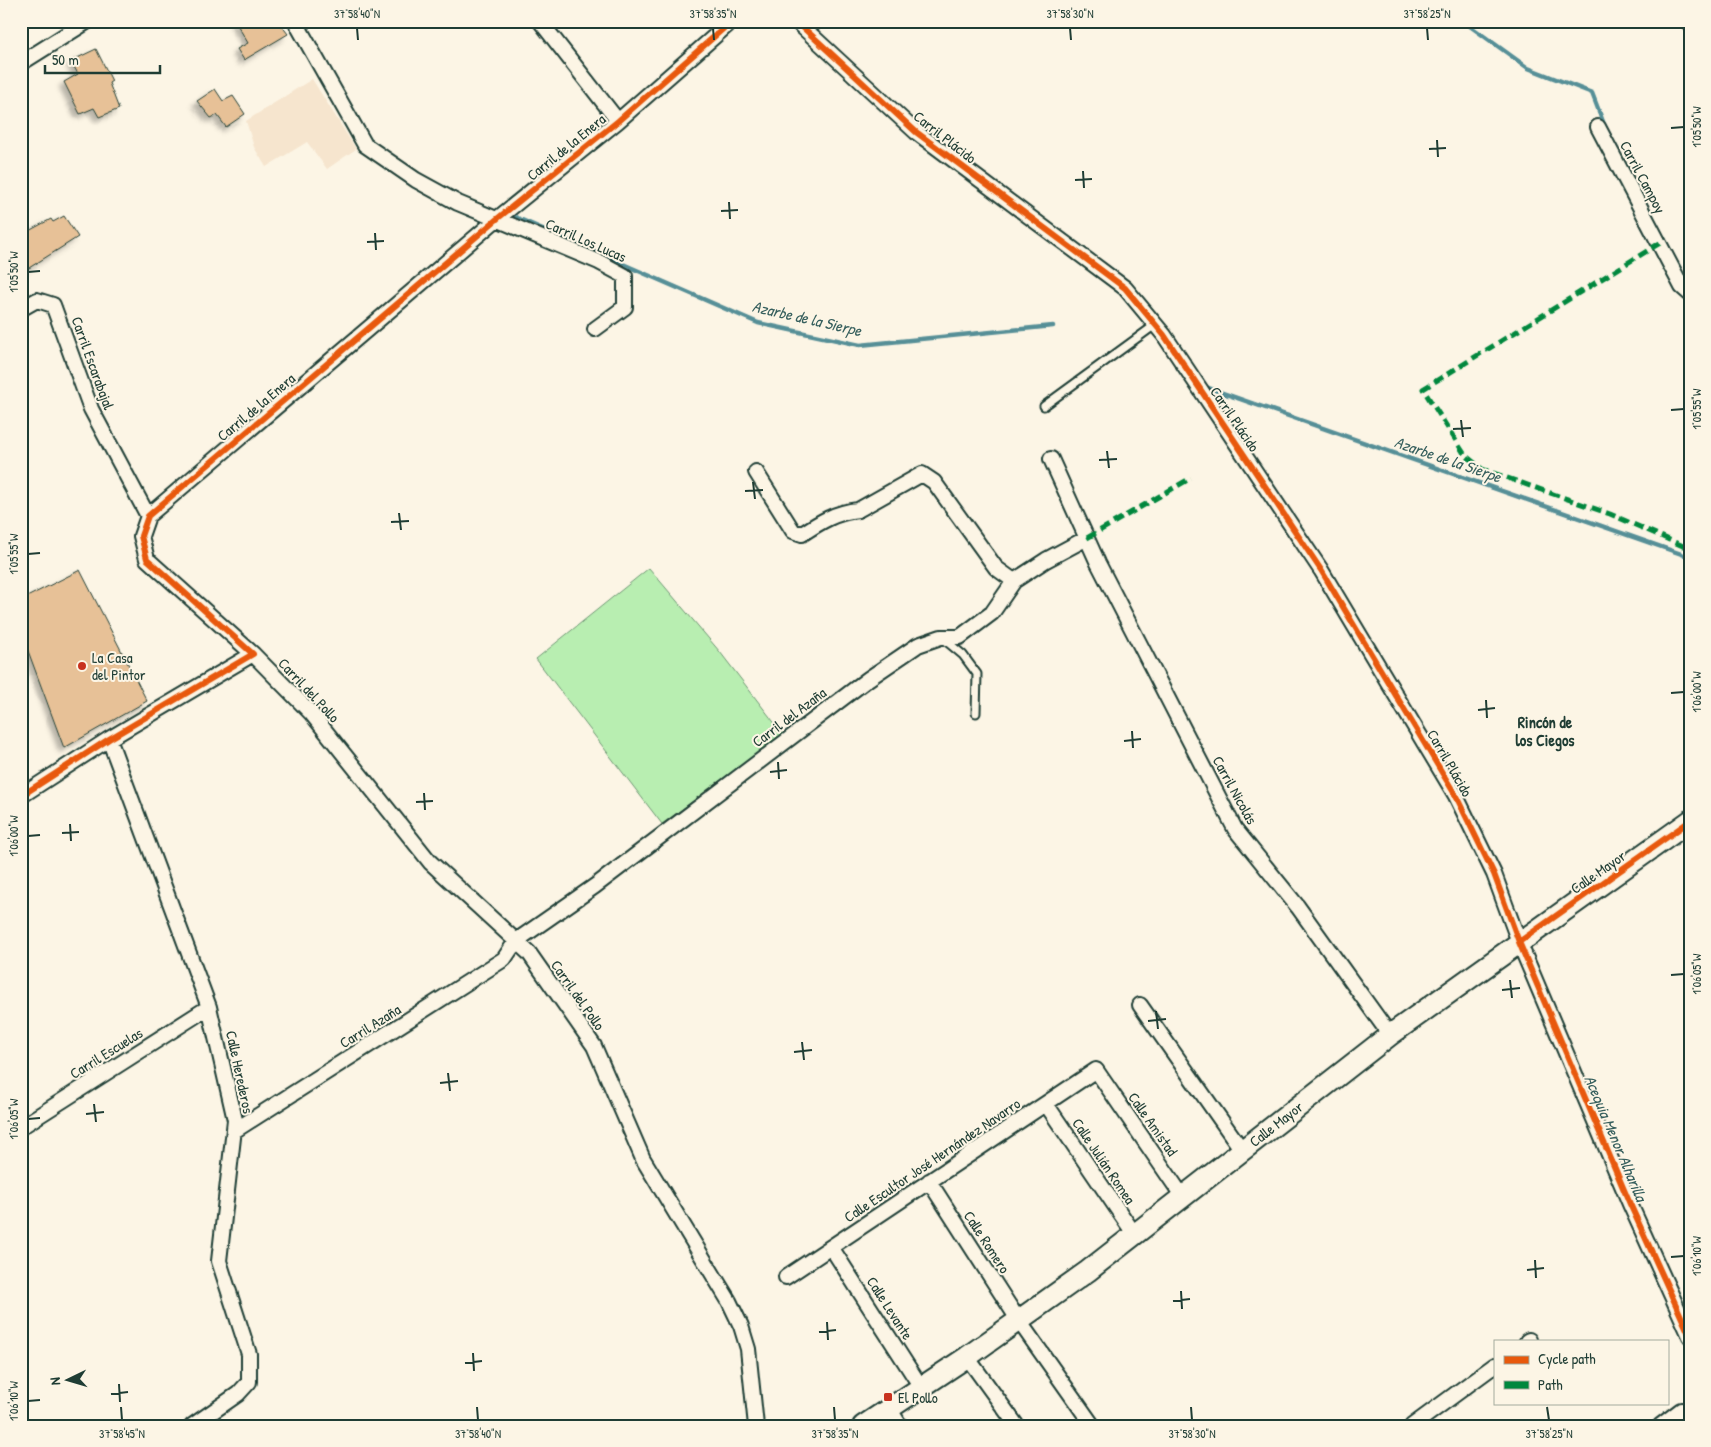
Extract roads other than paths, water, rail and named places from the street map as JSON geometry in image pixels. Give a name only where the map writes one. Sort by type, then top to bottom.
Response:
[{"type":"main road","name":"Calle Mayor","points":[[862,1426],[1019,1320],[1135,1235],[1390,1035],[1690,821]]},
{"type":"street","points":[[21,63],[88,21]]},
{"type":"street","points":[[295,21],[365,145],[416,180],[458,203],[497,219]]},
{"type":"street","points":[[540,21],[618,121]]},
{"type":"street","name":"Carril de la Enera","points":[[148,516],[497,219],[618,121],[732,21]]},
{"type":"street","name":"Carril Plácido","points":[[796,21],[916,132],[1125,288],[1156,325],[1321,570],[1456,796],[1494,874],[1519,942],[1630,1204],[1690,1336]]},
{"type":"street","name":"Carril Campoy","points":[[1598,127],[1682,287],[1690,294]]},
{"type":"street","name":"Carril Los Lucas","points":[[497,219],[599,262],[625,276],[625,307],[595,329]]},
{"type":"street","name":"Carril Escarabajal","points":[[21,309],[37,300],[53,305],[91,409],[148,516]]},
{"type":"street","name":"Carril Nicolás","points":[[1051,459],[1087,538],[1236,829],[1298,908],[1390,1035]]},
{"type":"street","points":[[756,472],[793,531],[802,534],[825,519],[846,511],[858,510],[922,474],[934,482],[996,568],[1014,581]]},
{"type":"street","points":[[21,796],[109,739],[253,654],[147,559],[141,536],[148,516]]},
{"type":"street","name":"Carril del Azaña","points":[[516,941],[595,886],[868,679],[918,645],[941,637],[960,637],[992,613],[1014,581],[1046,560],[1087,538]]},
{"type":"street","name":"Carril del Pollo","points":[[253,654],[310,713],[430,862],[529,953],[594,1046],[643,1159],[729,1301],[741,1326],[748,1349],[756,1426]]},
{"type":"street","name":"Calle Herederos","points":[[109,739],[209,1007],[235,1120],[219,1261],[249,1354],[249,1382],[238,1394],[201,1423]]},
{"type":"street","name":"Carril Azaña","points":[[234,1131],[504,959],[516,941]]},
{"type":"street","points":[[1140,1005],[1242,1150]]},
{"type":"street","name":"Carril Escuelas","points":[[21,1126],[209,1007]]},
{"type":"street","name":"Calle Escultor José Hernández Navarro","points":[[786,1277],[1096,1070]]},
{"type":"street","name":"Calle Amistad","points":[[1096,1070],[1183,1197]]},
{"type":"street","name":"Calle Julián Romea","points":[[1046,1104],[1135,1235]]},
{"type":"street","name":"Calle Romero","points":[[929,1181],[1019,1320],[1093,1426]]},
{"type":"street","name":"Calle Levante","points":[[831,1247],[921,1387]]},
{"type":"street","points":[[966,1357],[1018,1426]]},
{"type":"street","points":[[1412,1426],[1494,1366]]},
{"type":"street","points":[[889,1408],[900,1426]]},
{"type":"street","points":[[1660,1426],[1680,1410]]},
{"type":"lane","points":[[1044,406],[1156,325]]},
{"type":"lane","points":[[941,637],[952,643],[963,654],[977,674],[976,713]]},
{"type":"waterway","points":[[1463,21],[1528,68],[1592,93],[1605,127]]},
{"type":"waterway","name":"Azarbe de la Sierpe","points":[[515,217],[758,323],[860,345],[1053,326]]},
{"type":"waterway","name":"Azarbe de la Sierpe","points":[[1203,386],[1690,557]]},
{"type":"place","name":"La Casa del Pintor","points":[[82,666]]},
{"type":"place","name":"El Pollo","points":[[888,1397]]},
{"type":"district","name":"Rincón de los Ciegos","points":[[1545,731]]},
{"type":"water label","name":"Acequia Menor Alharilla","points":[[1616,1138]]}]
